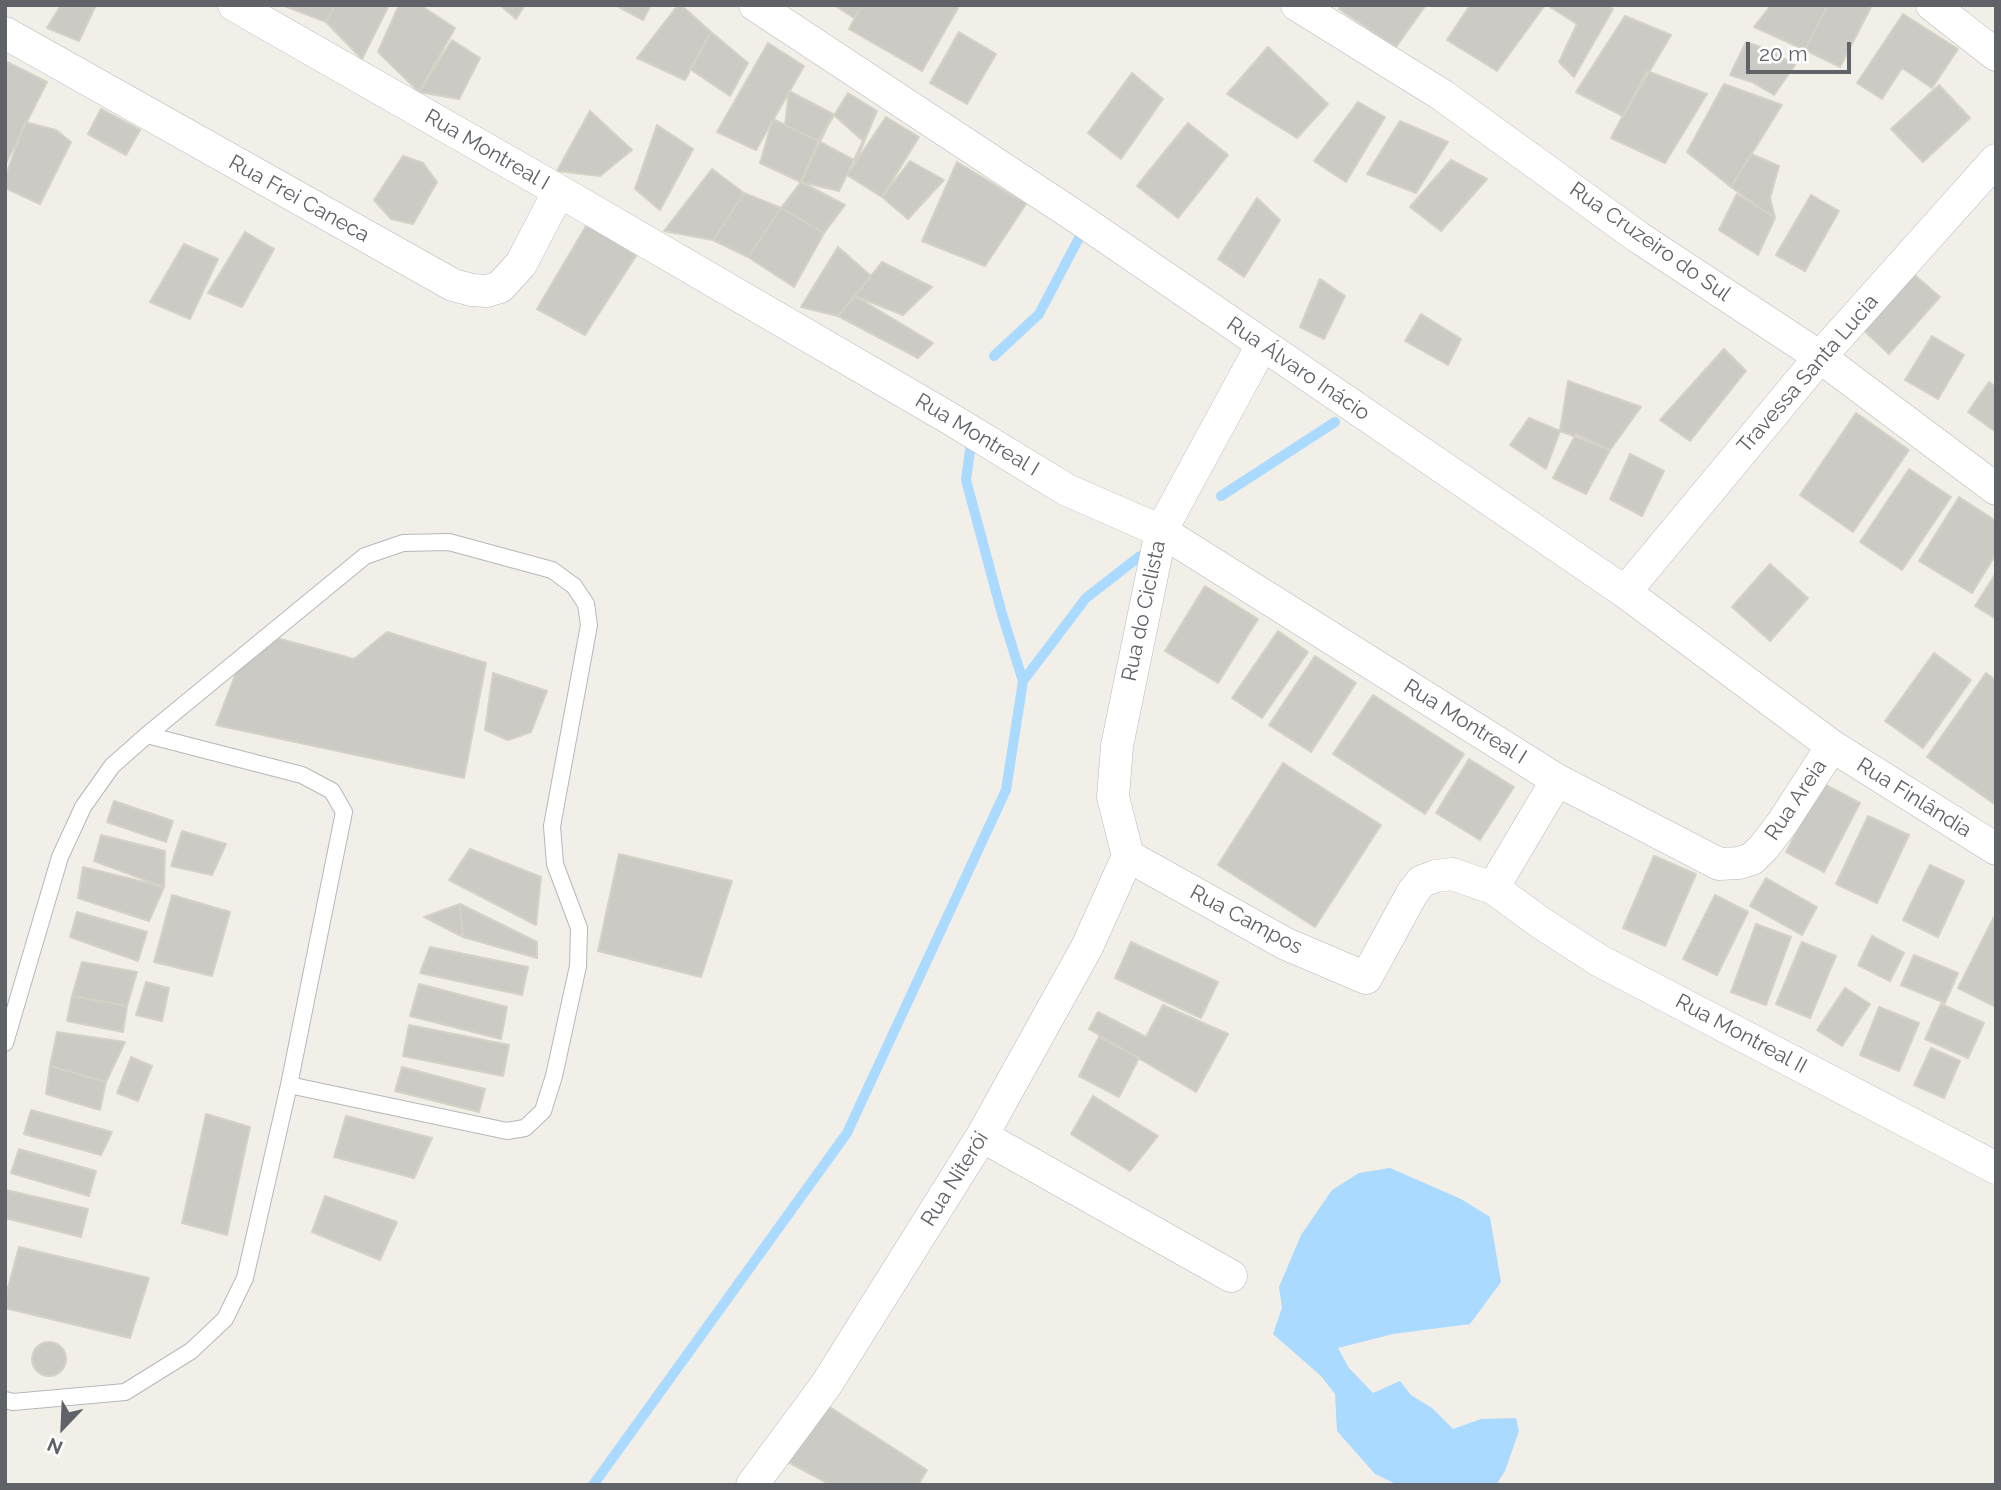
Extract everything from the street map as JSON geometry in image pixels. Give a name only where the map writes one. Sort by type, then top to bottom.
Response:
[{"type":"street","name":"Rua Montreal I","points":[[234,5],[559,191],[1068,489],[1161,531],[1557,780],[1719,864]]},
{"type":"street","name":"Rua Álvaro Inácio","points":[[755,5],[1077,218],[1625,592],[1832,746]]},
{"type":"street","name":"Rua Cruzeiro do Sul","points":[[1297,5],[1442,95],[1638,237],[1819,357],[1996,489]]},
{"type":"street","points":[[1931,5],[1996,55]]},
{"type":"street","name":"Rua Frei Caneca","points":[[5,33],[453,285],[472,290],[487,290],[500,286],[521,264],[559,191]]},
{"type":"street","name":"Travessa Santa Lucia","points":[[1625,592],[1819,357],[1996,160]]},
{"type":"street","name":"Rua do Ciclista","points":[[1128,856],[1113,797],[1116,746],[1161,531],[1262,345]]},
{"type":"street","name":"Rua Finlândia","points":[[1832,746],[1996,849]]},
{"type":"street","name":"Rua Areia","points":[[1719,864],[1752,859],[1764,848],[1832,746]]},
{"type":"street","points":[[1493,888],[1557,780]]},
{"type":"street","name":"Rua Campos","points":[[1128,856],[1286,944],[1366,978]]},
{"type":"street","name":"Rua Niterói","points":[[752,1485],[826,1385],[982,1136],[1087,947],[1128,856]]},
{"type":"street","name":"Rua Montreal II","points":[[1366,978],[1413,892],[1422,881],[1451,874],[1493,888],[1600,961],[1996,1168]]},
{"type":"street","points":[[982,1136],[1231,1276]]},
{"type":"lane","points":[[5,1043],[60,857],[83,807],[112,766],[365,556],[403,543],[449,542],[552,570],[574,586],[586,604],[590,625],[552,826],[555,864],[579,928],[578,966],[554,1076],[543,1111],[525,1128],[507,1131],[289,1085]]},
{"type":"lane","points":[[5,1400],[13,1402],[125,1391],[191,1351],[225,1318],[245,1278],[289,1085],[344,813],[332,791],[302,775],[148,735]]},
{"type":"water","points":[[1390,1168],[1461,1199],[1490,1217],[1501,1282],[1470,1324],[1393,1334],[1338,1348],[1349,1368],[1373,1393],[1400,1381],[1411,1395],[1432,1408],[1453,1429],[1481,1419],[1516,1418],[1519,1431],[1505,1471],[1496,1485],[1398,1485],[1375,1474],[1337,1431],[1335,1394],[1321,1376],[1273,1334],[1282,1308],[1279,1287],[1301,1235],[1332,1190],[1359,1173]]},
{"type":"building","points":[[61,5],[96,5],[79,41],[47,28]]},
{"type":"building","points":[[282,5],[335,5],[326,22]]},
{"type":"building","points":[[335,5],[389,5],[362,59],[326,22]]},
{"type":"building","points":[[399,5],[420,5],[455,28],[419,92],[378,52]]},
{"type":"building","points":[[500,5],[525,5],[516,19]]},
{"type":"building","points":[[615,5],[651,5],[643,20]]},
{"type":"building","points":[[678,5],[711,32],[685,80],[637,58]]},
{"type":"building","points":[[834,5],[862,5],[854,18]]},
{"type":"building","points":[[862,5],[954,5],[958,8],[922,71],[849,29]]},
{"type":"building","points":[[1341,5],[1426,5],[1396,47],[1339,9]]},
{"type":"building","points":[[1470,5],[1545,5],[1497,71],[1447,40]]},
{"type":"building","points":[[1547,5],[1607,5],[1613,9],[1574,77],[1559,62],[1577,24]]},
{"type":"building","points":[[1771,5],[1828,5],[1805,50],[1754,27]]},
{"type":"building","points":[[1828,5],[1872,5],[1840,67],[1805,50]]},
{"type":"building","points":[[1903,14],[1958,49],[1932,88],[1902,68],[1882,99],[1857,83]]},
{"type":"building","points":[[1625,16],[1671,35],[1623,116],[1576,92]]},
{"type":"building","points":[[711,32],[748,63],[730,96],[690,69]]},
{"type":"building","points":[[959,32],[996,54],[967,104],[930,83]]},
{"type":"building","points":[[452,40],[480,58],[459,99],[419,92]]},
{"type":"building","points":[[1746,42],[1772,51],[1795,65],[1774,95],[1752,82],[1730,75]]},
{"type":"building","points":[[768,43],[804,66],[756,150],[717,132]]},
{"type":"building","points":[[1268,47],[1328,104],[1297,138],[1227,94]]},
{"type":"building","points":[[5,61],[47,82],[5,165]]},
{"type":"building","points":[[1647,71],[1707,94],[1665,163],[1611,138]]},
{"type":"building","points":[[1132,73],[1163,99],[1121,159],[1088,133]]},
{"type":"building","points":[[1724,84],[1782,105],[1731,187],[1687,152]]},
{"type":"building","points":[[1939,85],[1970,118],[1923,162],[1891,129]]},
{"type":"building","points":[[789,91],[833,114],[818,141],[785,125]]},
{"type":"building","points":[[848,93],[877,111],[856,161],[818,141]]},
{"type":"building","points":[[1358,102],[1385,117],[1346,182],[1314,161]]},
{"type":"building","points":[[101,109],[140,130],[126,155],[88,134]]},
{"type":"building","points":[[590,111],[632,150],[600,176],[557,171]]},
{"type":"building","points":[[833,114],[863,141],[839,191],[801,182]]},
{"type":"building","points":[[886,117],[919,137],[882,197],[847,175]]},
{"type":"building","points":[[773,119],[818,141],[801,182],[760,163]]},
{"type":"building","points":[[1400,121],[1448,142],[1416,193],[1367,174]]},
{"type":"building","points":[[25,122],[56,130],[71,142],[40,204],[5,188],[5,178]]},
{"type":"building","points":[[1188,123],[1228,155],[1178,218],[1137,186]]},
{"type":"building","points":[[657,125],[693,149],[660,210],[635,189]]},
{"type":"building","points":[[1751,154],[1779,166],[1770,198],[1775,218],[1731,187]]},
{"type":"building","points":[[403,156],[423,163],[437,182],[413,224],[391,219],[374,200]]},
{"type":"building","points":[[1451,160],[1487,179],[1441,231],[1410,207]]},
{"type":"building","points":[[910,161],[944,180],[908,219],[882,197]]},
{"type":"building","points":[[957,162],[1026,204],[985,266],[922,241]]},
{"type":"building","points":[[712,169],[744,193],[713,240],[664,231]]},
{"type":"building","points":[[801,182],[845,205],[824,233],[781,208]]},
{"type":"building","points":[[744,193],[781,208],[748,257],[713,240]]},
{"type":"building","points":[[1737,194],[1775,218],[1758,255],[1719,230]]},
{"type":"building","points":[[1811,195],[1839,211],[1805,271],[1776,255]]},
{"type":"building","points":[[1257,198],[1280,220],[1244,277],[1218,259]]},
{"type":"building","points":[[781,208],[824,233],[794,287],[748,257]]},
{"type":"building","points":[[589,221],[636,256],[585,335],[537,309]]},
{"type":"building","points":[[245,232],[274,249],[242,307],[208,293]]},
{"type":"building","points":[[184,244],[218,259],[190,319],[150,302]]},
{"type":"building","points":[[838,247],[871,276],[838,316],[801,307]]},
{"type":"building","points":[[882,262],[932,287],[903,315],[855,296]]},
{"type":"building","points":[[1910,271],[1940,297],[1889,354],[1860,327]]},
{"type":"building","points":[[1320,279],[1345,296],[1324,339],[1300,327]]},
{"type":"building","points":[[855,296],[933,343],[918,358],[838,316]]},
{"type":"building","points":[[1421,314],[1461,339],[1448,365],[1405,341]]},
{"type":"building","points":[[1932,336],[1964,355],[1938,399],[1905,380]]},
{"type":"building","points":[[1724,349],[1746,371],[1690,441],[1660,420]]},
{"type":"building","points":[[1568,381],[1641,407],[1610,450],[1560,431]]},
{"type":"building","points":[[1989,382],[1996,387],[1996,432],[1968,412]]},
{"type":"building","points":[[1856,413],[1909,450],[1853,532],[1800,495]]},
{"type":"building","points":[[1529,418],[1560,431],[1546,469],[1510,445]]},
{"type":"building","points":[[1576,434],[1610,450],[1586,494],[1553,478]]},
{"type":"building","points":[[1630,454],[1664,471],[1642,516],[1610,499]]},
{"type":"building","points":[[1909,469],[1951,497],[1902,570],[1860,542]]},
{"type":"building","points":[[1959,497],[1996,521],[1996,554],[1972,593],[1919,561]]},
{"type":"building","points":[[1770,564],[1808,598],[1770,641],[1732,607]]},
{"type":"building","points":[[1996,573],[1996,619],[1975,606]]},
{"type":"building","points":[[1205,586],[1258,619],[1218,683],[1165,651]]},
{"type":"building","points":[[1278,631],[1308,652],[1262,718],[1232,698]]},
{"type":"building","points":[[387,632],[486,663],[464,778],[216,725],[239,665],[273,637],[354,659]]},
{"type":"building","points":[[1934,653],[1971,680],[1923,748],[1885,721]]},
{"type":"building","points":[[1315,656],[1356,683],[1311,752],[1269,725]]},
{"type":"building","points":[[493,673],[547,691],[531,732],[508,740],[485,730]]},
{"type":"building","points":[[1986,673],[1996,680],[1996,805],[1927,757]]},
{"type":"building","points":[[1373,695],[1464,754],[1425,814],[1333,754]]},
{"type":"building","points":[[1469,759],[1514,787],[1480,840],[1436,813]]},
{"type":"building","points":[[1283,763],[1381,825],[1315,927],[1218,865]]},
{"type":"building","points":[[1822,783],[1860,803],[1824,872],[1786,852]]},
{"type":"building","points":[[114,801],[173,821],[166,842],[107,822]]},
{"type":"building","points":[[1868,816],[1909,835],[1877,903],[1836,884]]},
{"type":"building","points":[[182,831],[226,844],[212,875],[171,866]]},
{"type":"building","points":[[101,835],[165,851],[164,887],[94,861]]},
{"type":"building","points":[[470,849],[541,877],[536,925],[449,880]]},
{"type":"building","points":[[619,854],[732,881],[701,977],[598,951]]},
{"type":"building","points":[[1654,856],[1696,874],[1665,946],[1623,928]]},
{"type":"building","points":[[1930,865],[1964,881],[1938,937],[1903,920]]},
{"type":"building","points":[[83,867],[164,887],[149,921],[78,898]]},
{"type":"building","points":[[1766,878],[1817,907],[1802,935],[1750,906]]},
{"type":"building","points":[[172,895],[230,912],[212,976],[154,962]]},
{"type":"building","points":[[1715,895],[1748,912],[1717,975],[1683,959]]},
{"type":"building","points":[[460,904],[537,942],[537,958],[463,937]]},
{"type":"building","points":[[460,904],[463,937],[424,917]]},
{"type":"building","points":[[77,912],[147,932],[138,961],[70,937]]},
{"type":"building","points":[[1996,913],[1996,1007],[1958,988]]},
{"type":"building","points":[[1756,924],[1791,937],[1766,1005],[1731,992]]},
{"type":"building","points":[[1872,936],[1904,953],[1890,981],[1858,965]]},
{"type":"building","points":[[1131,942],[1218,982],[1201,1018],[1115,978]]},
{"type":"building","points":[[1802,942],[1836,956],[1810,1018],[1776,1004]]},
{"type":"building","points":[[430,947],[528,967],[522,995],[420,973]]},
{"type":"building","points":[[1914,955],[1958,973],[1945,1003],[1901,985]]},
{"type":"building","points":[[82,962],[137,972],[127,1006],[72,996]]},
{"type":"building","points":[[146,982],[169,988],[162,1021],[136,1015]]},
{"type":"building","points":[[419,984],[507,1007],[501,1039],[410,1016]]},
{"type":"building","points":[[1845,988],[1870,1004],[1842,1046],[1817,1030]]},
{"type":"building","points":[[72,996],[127,1006],[123,1032],[67,1021]]},
{"type":"building","points":[[1941,1004],[1984,1023],[1968,1058],[1925,1039]]},
{"type":"building","points":[[1163,1005],[1228,1034],[1196,1092],[1089,1029],[1098,1012],[1146,1037]]},
{"type":"building","points":[[1879,1007],[1919,1023],[1899,1071],[1860,1055]]},
{"type":"building","points":[[409,1025],[509,1045],[503,1076],[403,1056]]},
{"type":"building","points":[[57,1032],[125,1042],[106,1082],[50,1066]]},
{"type":"building","points":[[1099,1037],[1139,1058],[1119,1097],[1079,1076]]},
{"type":"building","points":[[1931,1048],[1960,1061],[1944,1098],[1914,1085]]},
{"type":"building","points":[[131,1057],[152,1066],[138,1101],[117,1093]]},
{"type":"building","points":[[50,1066],[106,1082],[100,1110],[46,1094]]},
{"type":"building","points":[[402,1067],[485,1089],[479,1112],[395,1091]]},
{"type":"building","points":[[1093,1096],[1158,1136],[1130,1171],[1071,1134]]},
{"type":"building","points":[[31,1110],[112,1132],[101,1155],[24,1134]]},
{"type":"building","points":[[206,1114],[250,1127],[227,1235],[182,1223]]},
{"type":"building","points":[[346,1116],[432,1138],[414,1178],[334,1157]]},
{"type":"building","points":[[19,1149],[96,1171],[89,1196],[11,1173]]},
{"type":"building","points":[[6,1190],[88,1209],[81,1237],[5,1218]]},
{"type":"building","points":[[325,1196],[397,1222],[380,1260],[312,1232]]},
{"type":"building","points":[[19,1247],[149,1278],[130,1338],[5,1308]]},
{"type":"building","points":[[49,1342],[61,1347],[66,1359],[61,1371],[49,1376],[37,1371],[32,1359],[37,1347]]},
{"type":"building","points":[[825,1404],[927,1470],[918,1485],[831,1485],[788,1462]]},
{"type":"waterway","points":[[994,356],[1039,314],[1080,236]]},
{"type":"waterway","points":[[1221,496],[1335,422]]},
{"type":"waterway","points":[[593,1485],[847,1133],[1006,790],[1023,681],[966,480],[971,443]]},
{"type":"waterway","points":[[1023,681],[1086,598],[1140,556]]}]
